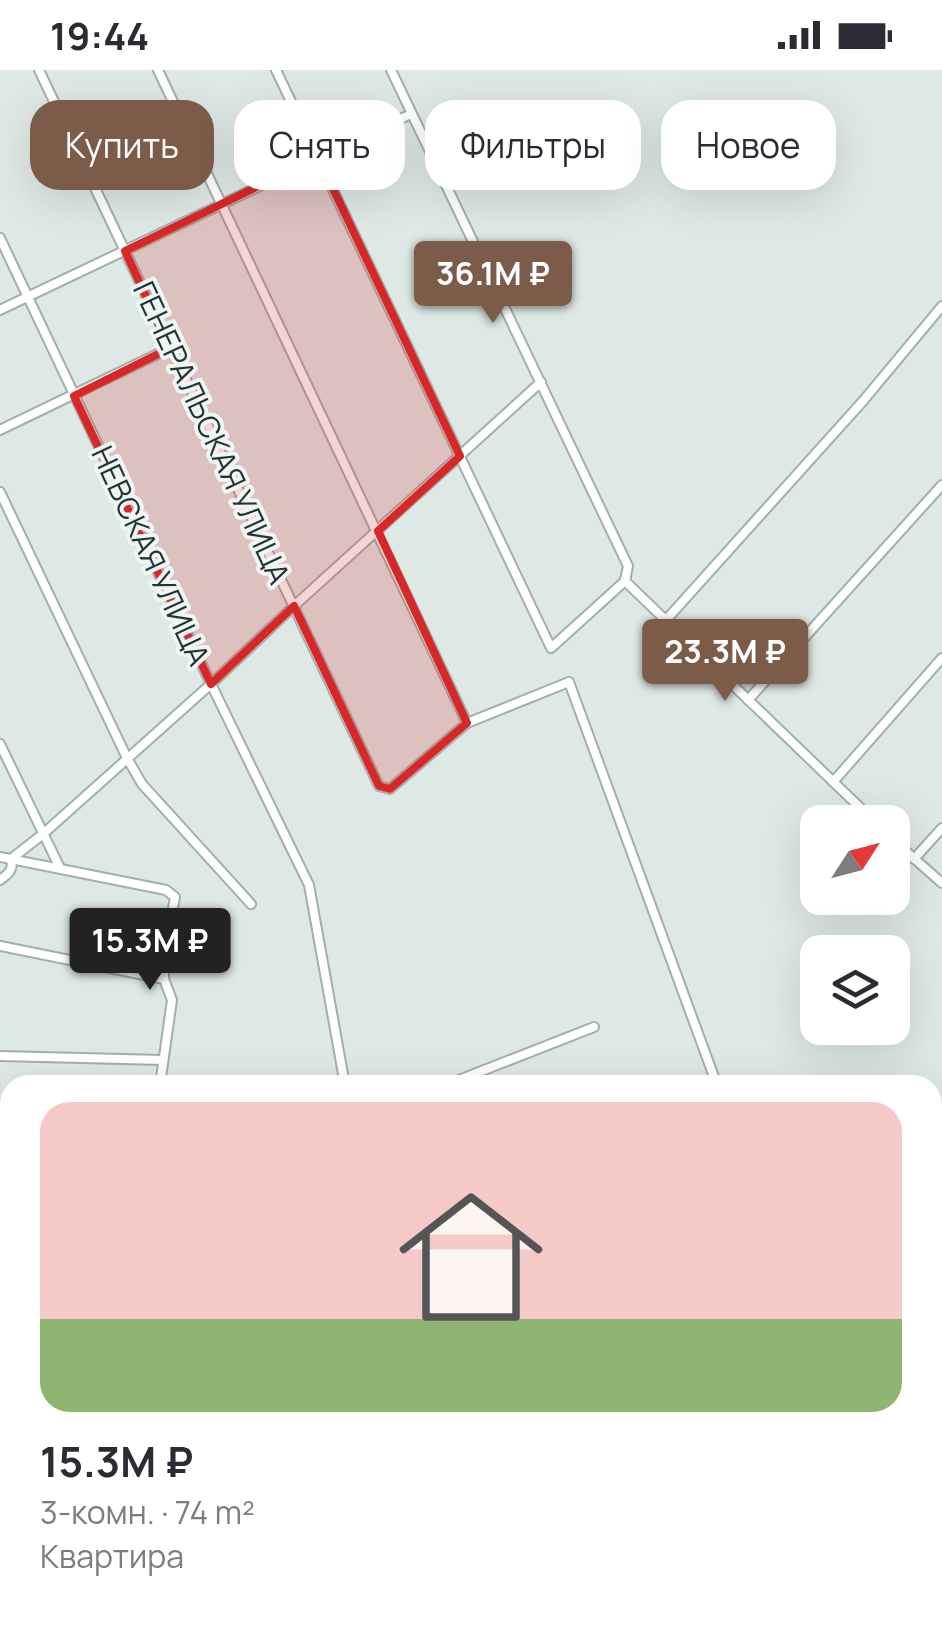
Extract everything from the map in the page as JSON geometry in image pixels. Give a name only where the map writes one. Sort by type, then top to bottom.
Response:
[{"type":"street","name":"ГЕНЕРАЛЬСКАЯ УЛИЦА","points":[[39,70],[379,786],[390,790],[468,723]]},
{"type":"street","points":[[158,70],[468,723],[570,682],[713,1075]]},
{"type":"street","points":[[276,70],[290,100]]},
{"type":"street","points":[[334,190],[551,648],[625,581],[628,566],[390,70]]},
{"type":"street","points":[[405,117],[411,114]]},
{"type":"street","points":[[0,310],[250,190]]},
{"type":"street","name":"НЕВСКАЯ УЛИЦА","points":[[0,238],[309,885],[343,1075]]},
{"type":"street","points":[[666,620],[863,401],[942,306]]},
{"type":"street","points":[[0,430],[170,348]]},
{"type":"street","points":[[11,859],[211,684],[541,382]]},
{"type":"street","points":[[748,700],[942,485]]},
{"type":"street","points":[[0,492],[142,784],[251,904]]},
{"type":"street","points":[[625,581],[857,805]]},
{"type":"street","points":[[833,782],[942,658]]},
{"type":"street","points":[[0,744],[60,868]]},
{"type":"street","points":[[914,859],[942,828]]},
{"type":"street","points":[[910,855],[942,884]]},
{"type":"street","points":[[0,857],[175,896],[164,958],[164,980],[172,1000],[161,1075]]},
{"type":"street","points":[[0,880],[10,872],[11,859]]},
{"type":"street","points":[[0,946],[164,980]]},
{"type":"street","points":[[472,1075],[594,1027]]},
{"type":"street","points":[[0,1056],[163,1060]]},
{"type":"highlighted area","points":[[318,157],[460,456],[378,531],[467,723],[390,789],[379,786],[294,606],[211,684],[74,396],[170,348],[125,251]]}]
